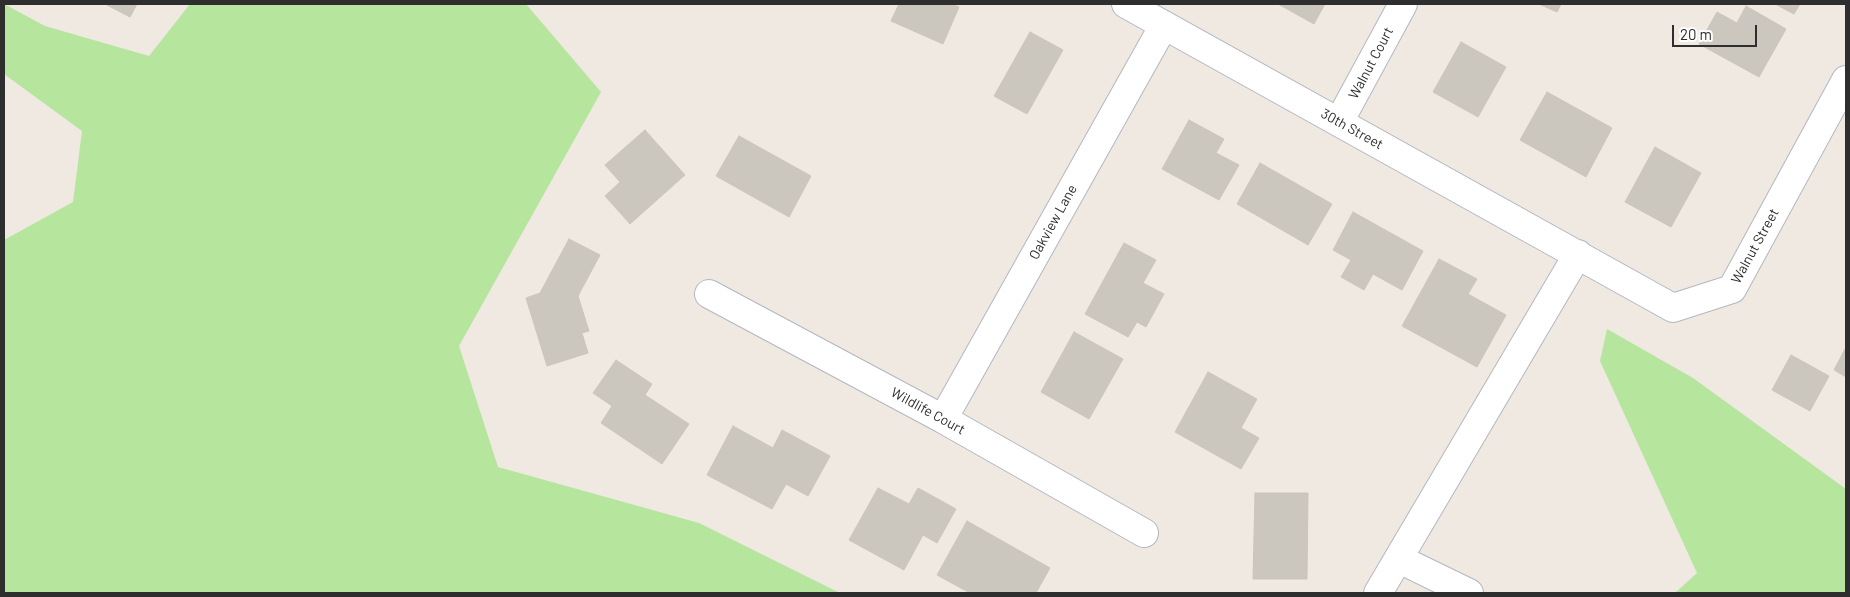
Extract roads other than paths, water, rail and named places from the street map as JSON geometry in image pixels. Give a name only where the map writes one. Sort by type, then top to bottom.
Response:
[{"type":"street","name":"30th Street","points":[[1126,4],[1578,254]]},
{"type":"street","name":"Walnut Court","points":[[1339,122],[1402,4]]},
{"type":"street","name":"Oakview Lane","points":[[943,419],[1164,25]]},
{"type":"street","name":"Walnut Street","points":[[1578,254],[1673,308],[1732,289],[1846,80]]},
{"type":"street","points":[[1378,593],[1578,254]]},
{"type":"street","name":"Wildlife Court","points":[[709,294],[943,419],[1144,533]]},
{"type":"street","points":[[1398,559],[1469,593]]}]
